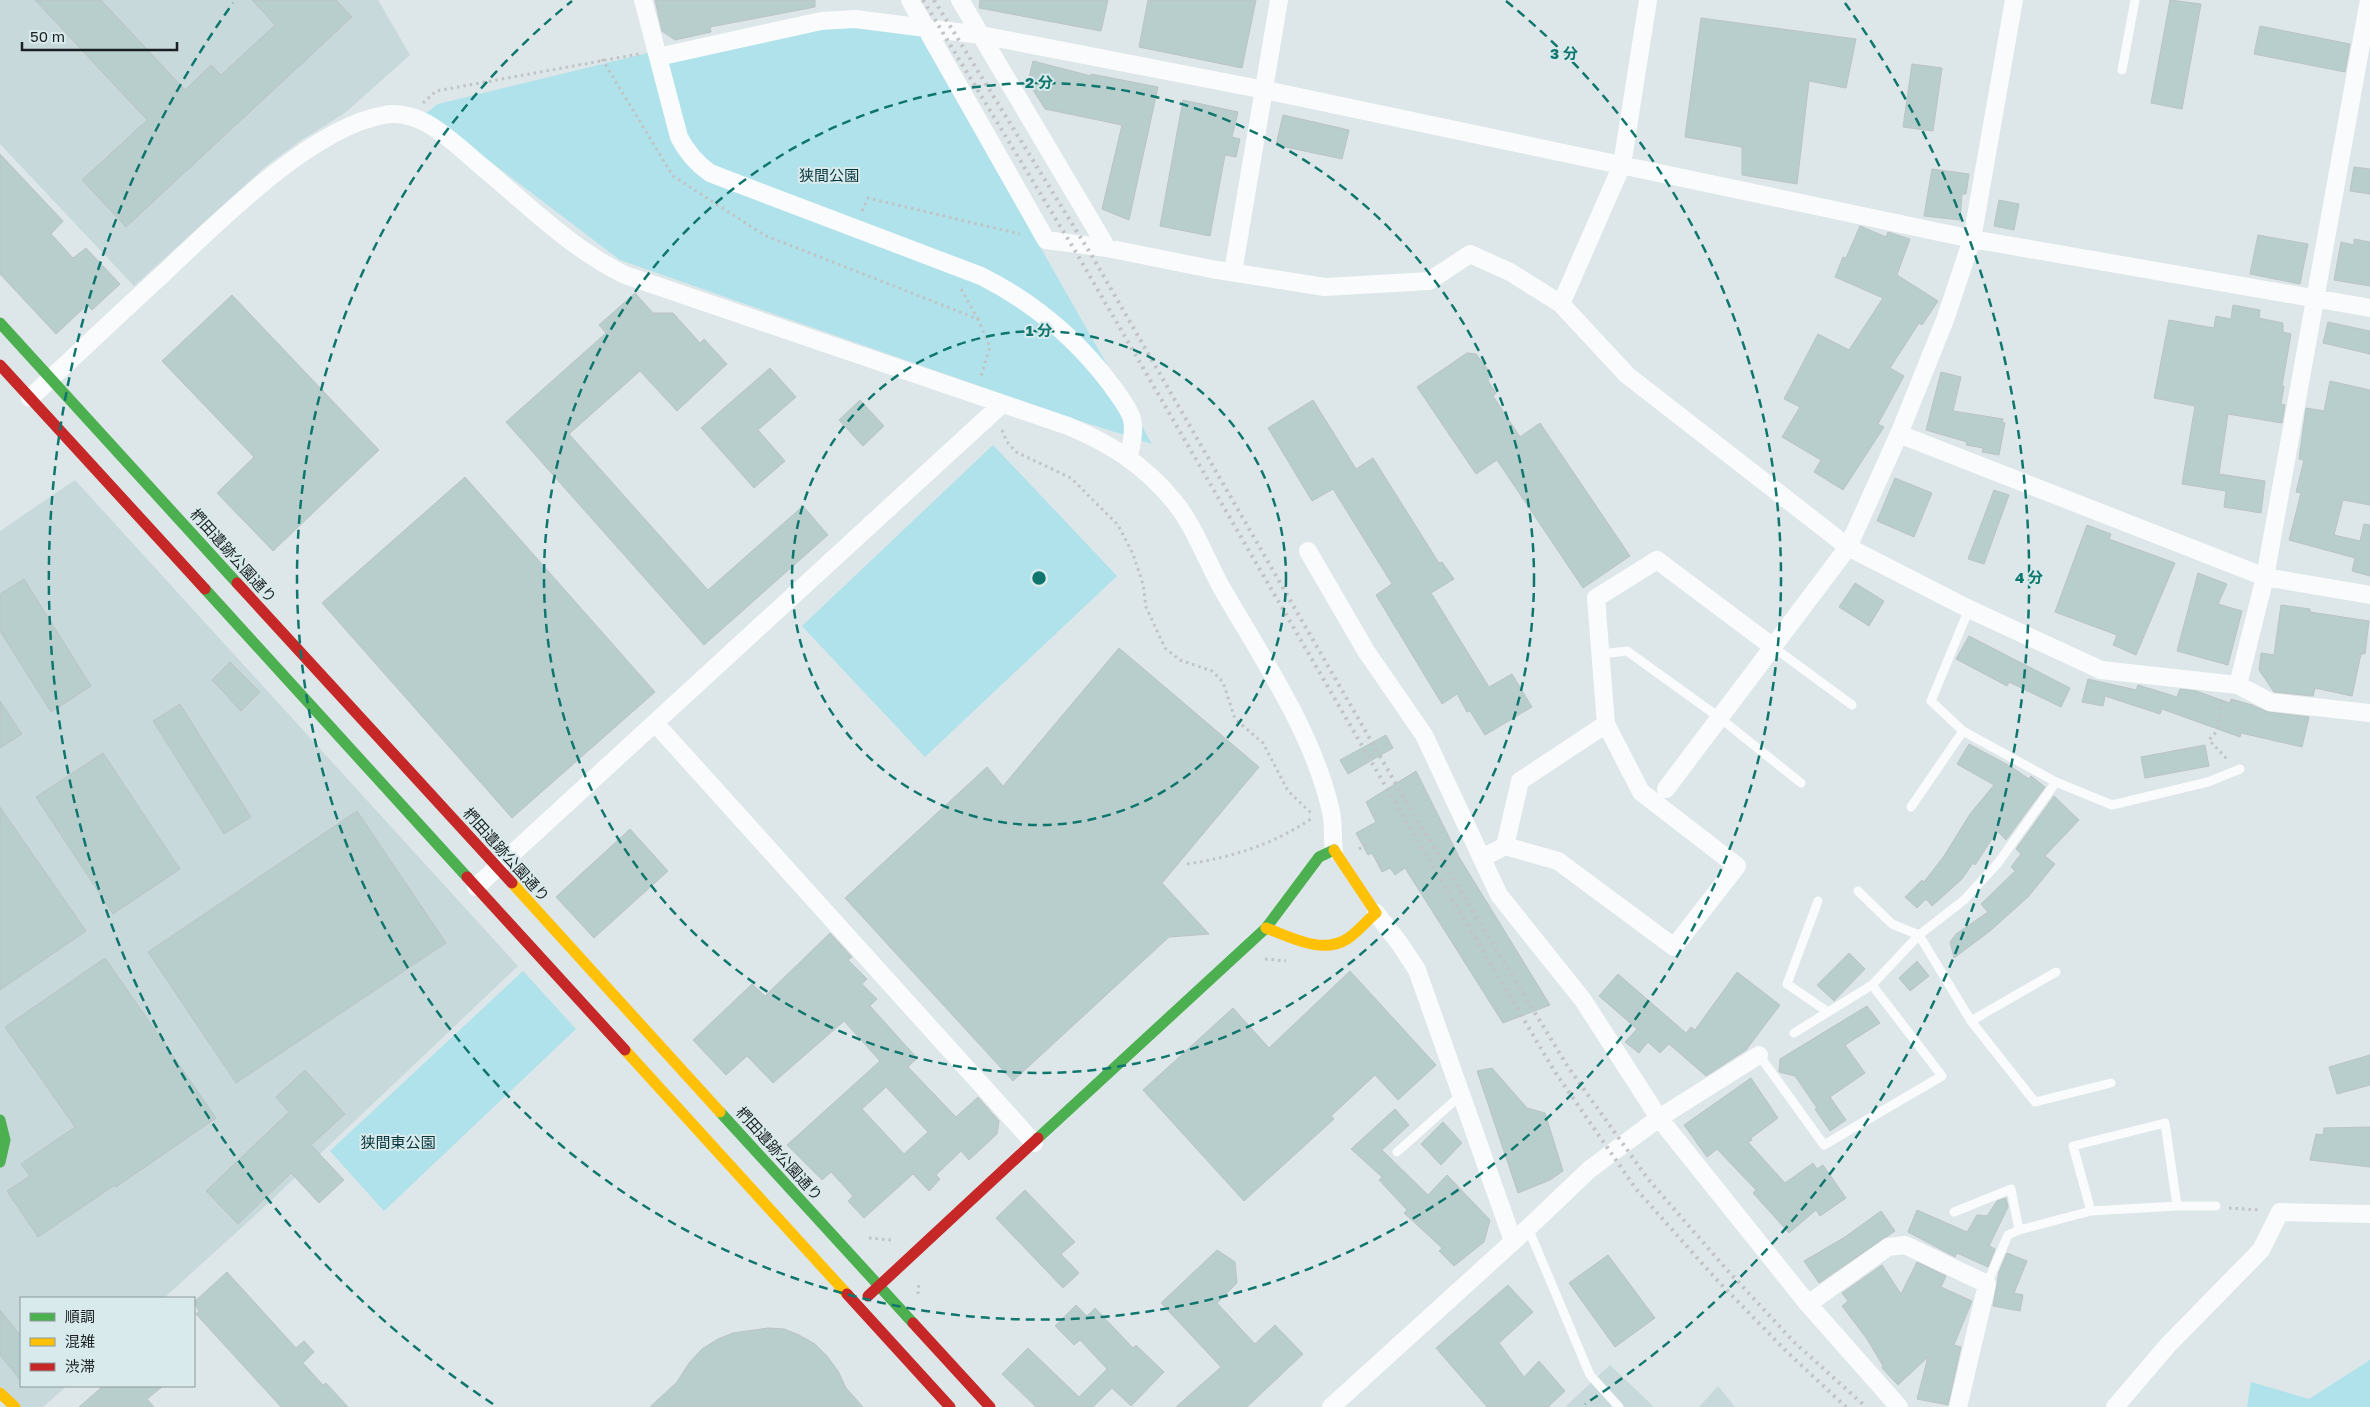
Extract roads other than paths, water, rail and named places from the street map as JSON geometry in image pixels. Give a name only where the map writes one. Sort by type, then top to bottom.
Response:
[{"type":"street","points":[[643,0],[679,137],[687,153],[710,173],[981,276],[1004,288],[1029,305],[1059,328],[1101,371],[1122,398],[1132,418],[1134,432],[1129,457]]},
{"type":"street","points":[[910,0],[1046,240],[1107,248],[1211,269],[1325,286],[1429,281],[1470,254],[1510,272],[1561,304],[1627,374],[1848,547],[1969,609],[2101,670],[2232,684],[2270,702],[2370,713]]},
{"type":"street","points":[[960,0],[1107,248]]},
{"type":"street","points":[[1233,272],[1279,0]]},
{"type":"street","points":[[1561,304],[1622,165],[1648,0]]},
{"type":"street","points":[[1666,790],[1848,547],[1899,434],[1946,320],[1972,239],[2014,0]]},
{"type":"street","points":[[2232,684],[2265,577],[2369,0]]},
{"type":"street","points":[[658,56],[821,21],[855,19],[981,35],[1265,90],[1972,239],[2370,308]]},
{"type":"street","points":[[30,398],[194,244],[276,172],[309,148],[342,129],[385,114],[409,116],[428,124],[458,146],[575,246],[600,262],[626,275],[1085,433],[1129,457],[1159,484],[1183,513],[1205,557],[1304,733],[1332,815],[1334,850],[1417,970],[1513,1241]]},
{"type":"street","name":"椚田遺跡公園通り","points":[[0,323],[990,1407]]},
{"type":"street","points":[[0,365],[950,1407]]},
{"type":"street","points":[[476,887],[1002,404]]},
{"type":"street","points":[[1899,434],[2265,577],[2370,595]]},
{"type":"street","points":[[1308,551],[1366,652],[1424,735],[1499,895],[1583,1000],[1659,1118],[1808,1304],[1899,1407]]},
{"type":"street","points":[[1482,858],[1505,846],[1558,861],[1674,947],[1737,866],[1641,792],[1606,724],[1596,598],[1657,560],[1773,647]]},
{"type":"street","points":[[655,724],[1034,1143]]},
{"type":"street","points":[[1505,846],[1520,781],[1606,724]]},
{"type":"street","points":[[858,1305],[1266,928],[1319,857],[1334,850]]},
{"type":"street","points":[[1266,928],[1317,945],[1329,946],[1345,941],[1376,912]]},
{"type":"street","points":[[1331,1407],[1590,1169],[1659,1118],[1759,1055]]},
{"type":"street","points":[[0,1120],[5,1140],[0,1162]]},
{"type":"street","points":[[2115,1407],[2168,1345],[2261,1250],[2280,1212],[2370,1214]]},
{"type":"street","points":[[1808,1304],[1888,1247],[1905,1245],[1987,1284],[1958,1407]]},
{"type":"street","points":[[0,1393],[15,1407]]},
{"type":"lane","points":[[2122,70],[2135,0]]},
{"type":"lane","points":[[1969,609],[1931,701],[1963,731],[2056,782],[2112,805],[2208,782],[2239,769]]},
{"type":"lane","points":[[1773,647],[1852,705]]},
{"type":"lane","points":[[1601,654],[1626,651],[1720,718],[1801,783]]},
{"type":"lane","points":[[1911,807],[1963,731]]},
{"type":"lane","points":[[1794,1033],[1872,985],[1919,934],[1970,894],[1998,863],[2056,782]]},
{"type":"lane","points":[[1858,891],[1892,924],[1919,934],[1971,1021],[2035,1102],[2111,1083]]},
{"type":"lane","points":[[1818,901],[1787,984],[1828,1012]]},
{"type":"lane","points":[[1971,1021],[2056,972]]},
{"type":"lane","points":[[1759,1055],[1824,1146],[1942,1076],[1872,985]]},
{"type":"lane","points":[[1397,1152],[1462,1094]]},
{"type":"lane","points":[[2091,1211],[2073,1146],[2166,1123],[2178,1206]]},
{"type":"lane","points":[[1954,1212],[2011,1189],[2019,1230]]},
{"type":"lane","points":[[1987,1284],[2008,1235],[2019,1230],[2091,1211],[2178,1206],[2216,1206]]},
{"type":"lane","points":[[1528,1228],[1590,1375],[1620,1407]]},
{"type":"railway","points":[[923,0],[1077,254],[1397,806],[1555,1072],[1636,1189],[1716,1279],[1786,1351],[1846,1407]]},
{"type":"railway","points":[[934,0],[1092,256],[1404,798],[1568,1067],[1648,1179],[1728,1271],[1795,1343],[1866,1407]]},
{"type":"park label","name":"狭間公園","points":[[829,176]]},
{"type":"park label","name":"狭間東公園","points":[[398,1143]]}]
